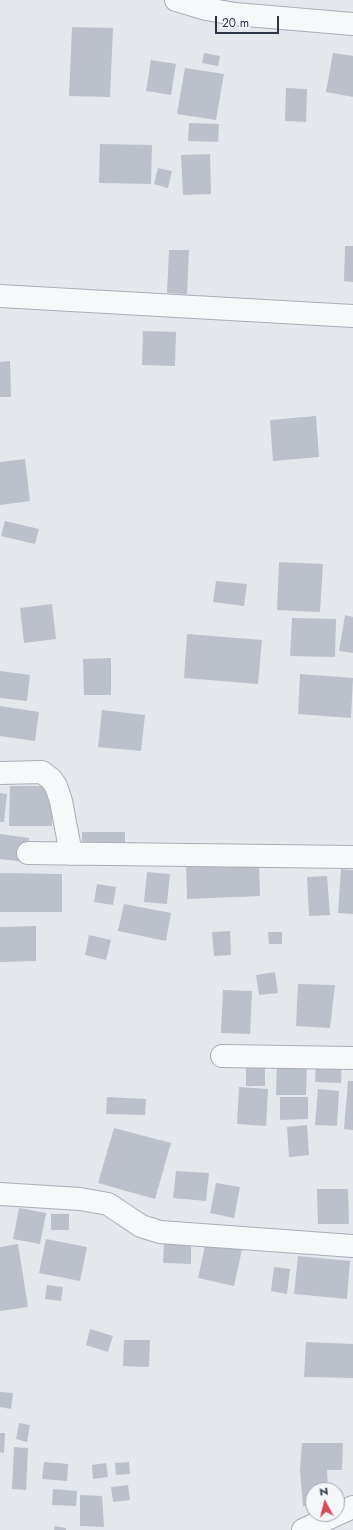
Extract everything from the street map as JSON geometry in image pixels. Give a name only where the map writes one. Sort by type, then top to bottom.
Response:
[{"type":"street","points":[[176,0],[206,9],[235,14],[353,24]]},
{"type":"street","points":[[0,296],[353,316]]},
{"type":"street","points":[[0,773],[42,772],[51,779],[56,786],[61,802],[71,854]]},
{"type":"street","points":[[28,853],[353,857]]},
{"type":"street","points":[[222,1056],[353,1058]]},
{"type":"street","points":[[0,1194],[80,1199],[108,1204],[141,1226],[160,1232],[353,1246]]},
{"type":"street","points":[[303,1530],[353,1507]]},
{"type":"building","points":[[72,27],[113,28],[110,97],[69,96]]},
{"type":"building","points":[[204,53],[220,56],[218,66],[202,63]]},
{"type":"building","points":[[333,53],[353,56],[353,97],[326,92]]},
{"type":"building","points":[[151,60],[176,64],[171,95],[146,91]]},
{"type":"building","points":[[185,68],[224,74],[216,120],[177,114]]},
{"type":"building","points":[[286,88],[307,89],[306,122],[285,121]]},
{"type":"building","points":[[189,123],[219,124],[218,142],[188,141]]},
{"type":"building","points":[[100,144],[152,145],[151,184],[99,183]]},
{"type":"building","points":[[210,154],[211,194],[183,195],[181,155]]},
{"type":"building","points":[[158,168],[172,171],[168,188],[154,184]]},
{"type":"building","points":[[345,246],[353,246],[353,282],[344,281]]},
{"type":"building","points":[[169,250],[189,250],[187,294],[167,293]]},
{"type":"building","points":[[143,331],[176,332],[175,366],[142,365]]},
{"type":"building","points":[[10,361],[11,397],[0,397],[0,362]]},
{"type":"building","points":[[316,416],[319,457],[273,461],[270,420]]},
{"type":"building","points":[[25,459],[30,501],[0,505],[0,462]]},
{"type":"building","points":[[5,521],[39,529],[35,544],[1,536]]},
{"type":"building","points":[[279,562],[323,564],[320,612],[277,610]]},
{"type":"building","points":[[216,581],[247,584],[244,606],[213,602]]},
{"type":"building","points":[[52,604],[56,639],[24,643],[20,608]]},
{"type":"building","points":[[345,615],[353,617],[353,653],[339,651]]},
{"type":"building","points":[[292,618],[336,619],[335,657],[290,656]]},
{"type":"building","points":[[187,634],[262,640],[258,684],[184,678]]},
{"type":"building","points":[[111,658],[111,695],[84,695],[83,659]]},
{"type":"building","points":[[0,671],[30,675],[27,701],[0,698]]},
{"type":"building","points":[[300,674],[353,678],[351,718],[298,714]]},
{"type":"building","points":[[0,706],[39,712],[35,741],[0,736]]},
{"type":"building","points":[[102,710],[145,715],[141,751],[98,747]]},
{"type":"building","points":[[10,786],[52,786],[52,826],[9,826]]},
{"type":"building","points":[[0,793],[7,794],[4,822],[0,822]]},
{"type":"building","points":[[82,832],[125,832],[125,846],[82,846]]},
{"type":"building","points":[[0,834],[29,838],[26,862],[0,859]]},
{"type":"building","points":[[259,861],[260,896],[187,899],[186,864]]},
{"type":"building","points":[[341,869],[353,870],[353,914],[338,913]]},
{"type":"building","points":[[147,872],[170,874],[167,904],[144,902]]},
{"type":"building","points":[[0,873],[62,874],[62,912],[0,912]]},
{"type":"building","points":[[327,876],[330,915],[309,916],[307,877]]},
{"type":"building","points":[[97,884],[116,887],[113,905],[94,902]]},
{"type":"building","points":[[124,904],[171,913],[166,941],[118,931]]},
{"type":"building","points":[[36,926],[36,961],[0,962],[0,927]]},
{"type":"building","points":[[230,931],[231,955],[214,956],[212,932]]},
{"type":"building","points":[[268,932],[282,932],[282,944],[269,944]]},
{"type":"building","points":[[89,935],[111,940],[106,960],[85,955]]},
{"type":"building","points":[[275,972],[278,993],[259,995],[256,975]]},
{"type":"building","points":[[298,984],[335,985],[330,1028],[296,1026]]},
{"type":"building","points":[[223,990],[252,991],[250,1034],[221,1033]]},
{"type":"building","points":[[316,1058],[342,1060],[341,1083],[315,1082]]},
{"type":"building","points":[[246,1059],[265,1059],[265,1086],[246,1086]]},
{"type":"building","points":[[277,1059],[307,1060],[306,1095],[276,1095]]},
{"type":"building","points":[[348,1081],[353,1081],[353,1130],[344,1129]]},
{"type":"building","points":[[239,1087],[268,1089],[266,1126],[237,1124]]},
{"type":"building","points":[[318,1089],[339,1091],[337,1126],[315,1125]]},
{"type":"building","points":[[107,1097],[146,1099],[145,1115],[106,1114]]},
{"type":"building","points":[[280,1097],[308,1097],[308,1119],[280,1120]]},
{"type":"building","points":[[307,1125],[309,1155],[289,1157],[287,1127]]},
{"type":"building","points":[[114,1128],[171,1143],[155,1199],[98,1183]]},
{"type":"building","points":[[176,1171],[209,1173],[206,1201],[173,1198]]},
{"type":"building","points":[[216,1183],[240,1187],[234,1218],[210,1213]]},
{"type":"building","points":[[317,1189],[348,1189],[349,1224],[318,1224]]},
{"type":"building","points":[[19,1208],[46,1213],[40,1244],[13,1239]]},
{"type":"building","points":[[51,1214],[69,1214],[69,1230],[51,1230]]},
{"type":"building","points":[[207,1237],[243,1245],[234,1286],[198,1278]]},
{"type":"building","points":[[46,1239],[87,1247],[80,1281],[39,1273]]},
{"type":"building","points":[[164,1243],[191,1244],[191,1264],[163,1263]]},
{"type":"building","points":[[18,1244],[28,1307],[0,1311],[0,1247]]},
{"type":"building","points":[[298,1256],[350,1261],[347,1299],[294,1294]]},
{"type":"building","points":[[274,1267],[290,1269],[287,1294],[271,1291]]},
{"type":"building","points":[[47,1285],[63,1287],[61,1301],[45,1299]]},
{"type":"building","points":[[90,1329],[113,1336],[108,1352],[86,1345]]},
{"type":"building","points":[[124,1340],[150,1340],[149,1367],[123,1366]]},
{"type":"building","points":[[306,1342],[353,1344],[353,1378],[304,1377]]},
{"type":"building","points":[[0,1392],[13,1393],[11,1409],[0,1407]]},
{"type":"building","points":[[19,1423],[30,1425],[27,1442],[16,1439]]},
{"type":"building","points":[[0,1433],[5,1433],[4,1453],[0,1452]]},
{"type":"building","points":[[302,1443],[343,1443],[342,1470],[327,1470],[328,1482],[305,1482],[305,1506],[303,1506],[300,1471]]},
{"type":"building","points":[[14,1447],[28,1448],[26,1490],[12,1489]]},
{"type":"building","points":[[44,1462],[68,1464],[67,1481],[42,1479]]},
{"type":"building","points":[[129,1462],[130,1474],[116,1475],[115,1463]]},
{"type":"building","points":[[106,1463],[108,1477],[93,1479],[92,1465]]},
{"type":"building","points":[[128,1485],[130,1500],[113,1502],[111,1487]]},
{"type":"building","points":[[53,1489],[77,1491],[76,1506],[52,1505]]},
{"type":"building","points":[[80,1495],[102,1496],[104,1527],[80,1526]]},
{"type":"building","points":[[55,1526],[66,1528],[66,1530],[54,1530]]}]
